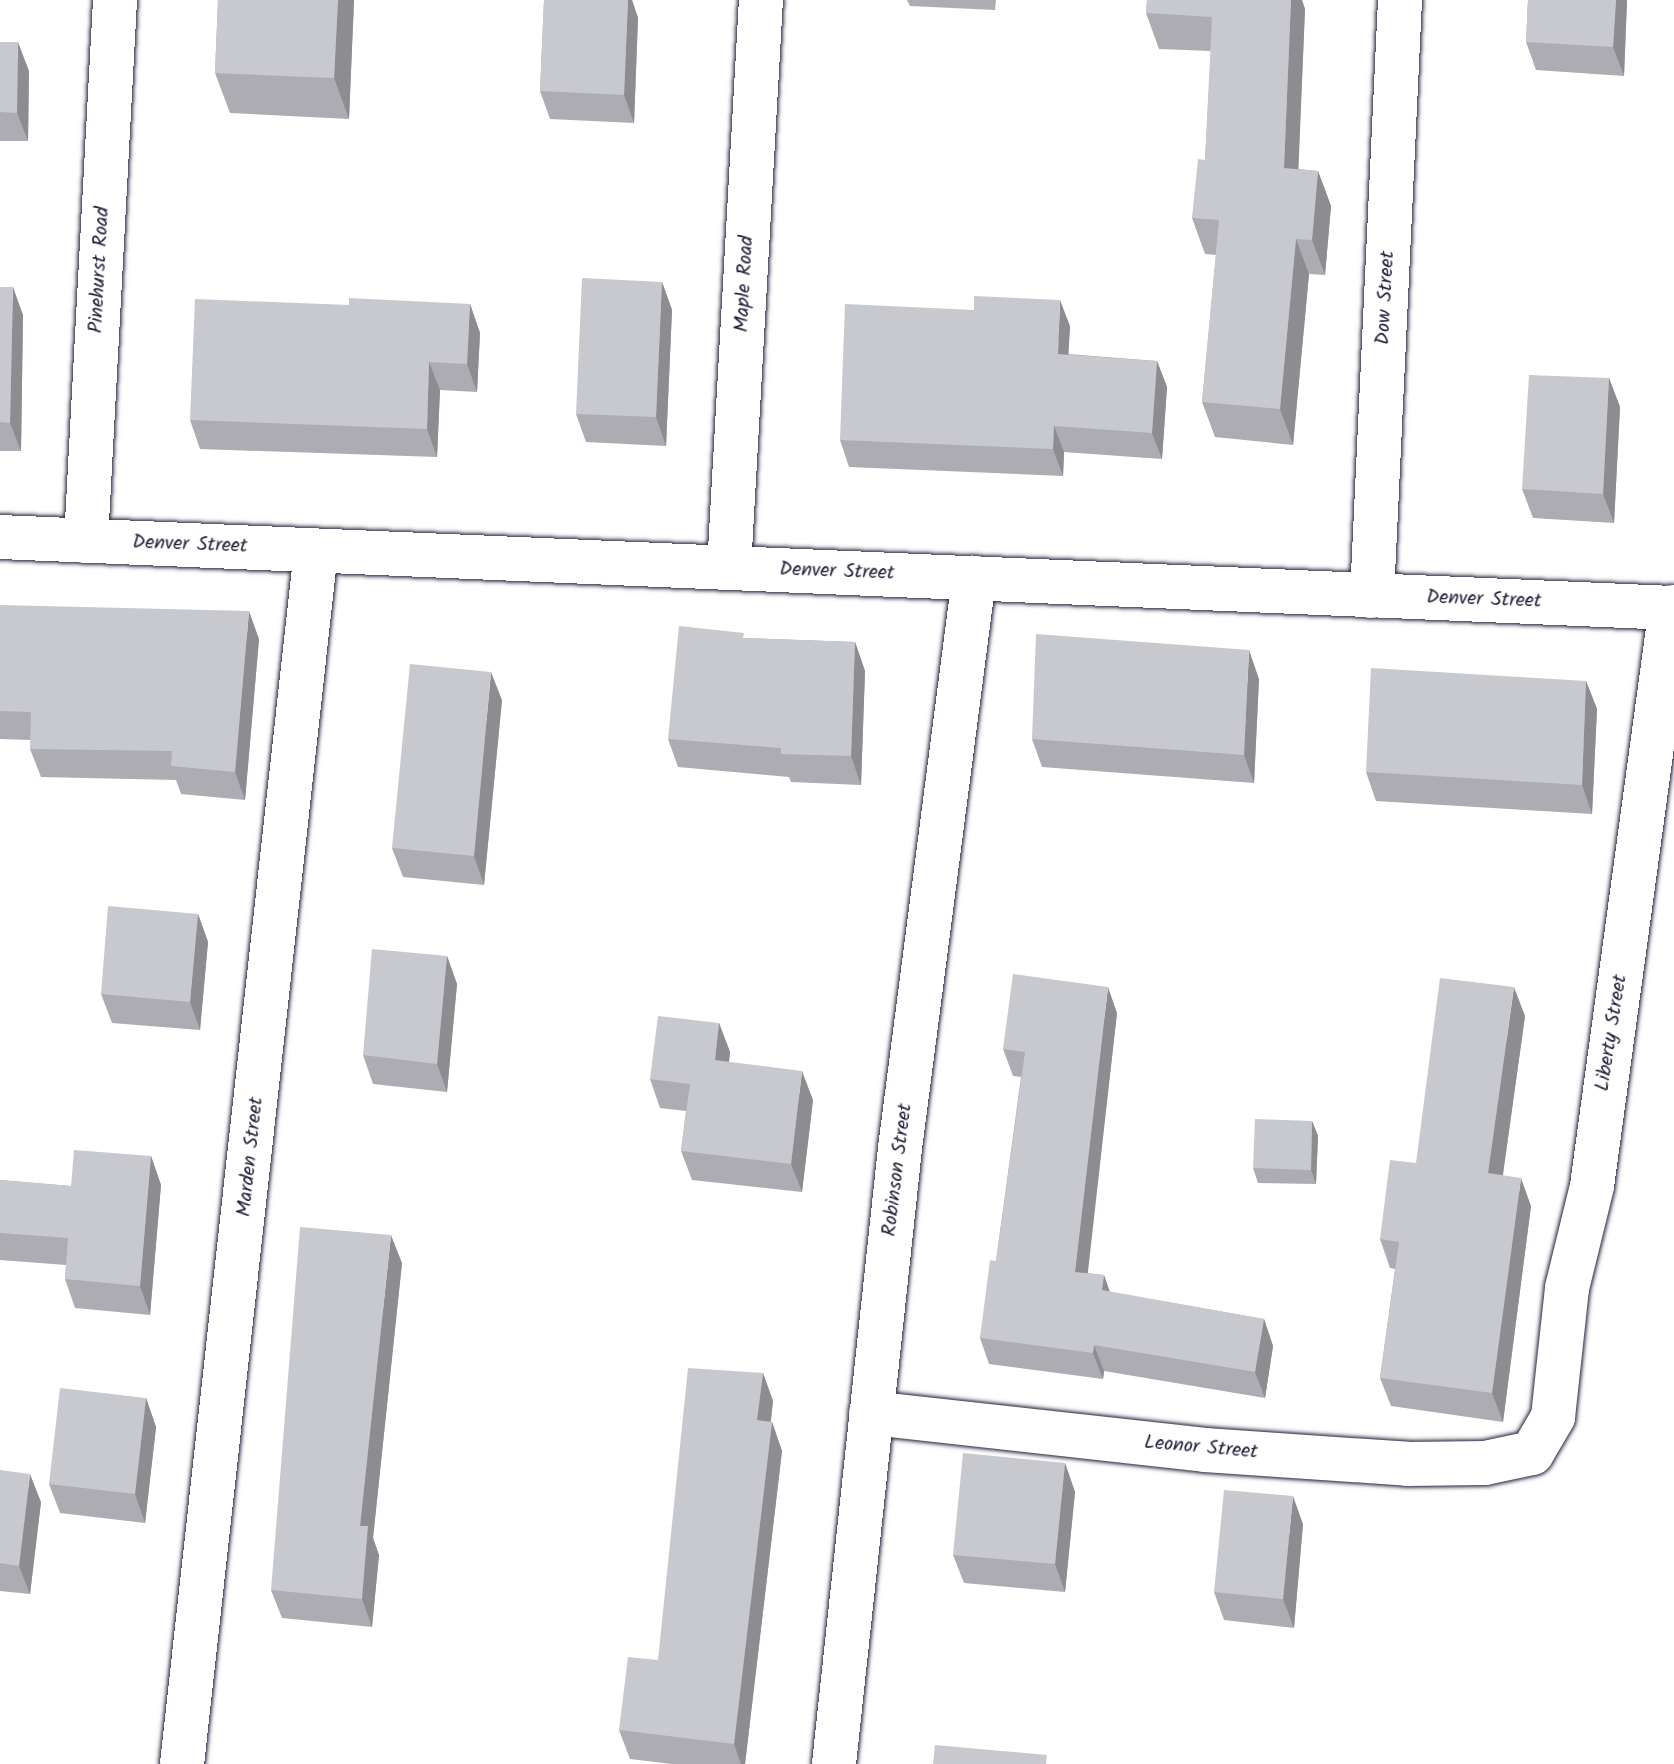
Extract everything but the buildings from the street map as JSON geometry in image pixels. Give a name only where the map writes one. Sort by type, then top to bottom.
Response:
[{"type":"street","name":"Pinehurst Road","points":[[86,541],[115,0]]},
{"type":"street","name":"Maple Road","points":[[729,568],[761,0]]},
{"type":"street","name":"Dow Street","points":[[1372,596],[1400,0]]},
{"type":"street","name":"Denver Street","points":[[0,537],[1673,608]]},
{"type":"street","name":"Marden Street","points":[[182,1764],[316,550]]},
{"type":"street","name":"Robinson Street","points":[[834,1764],[900,1148],[974,578]]},
{"type":"street","name":"Liberty Street","points":[[1532,1453],[1553,1417],[1567,1288],[1592,1186],[1673,608]]},
{"type":"street","name":"Leonor Street","points":[[871,1413],[1205,1450],[1408,1464],[1485,1463],[1532,1453]]}]
